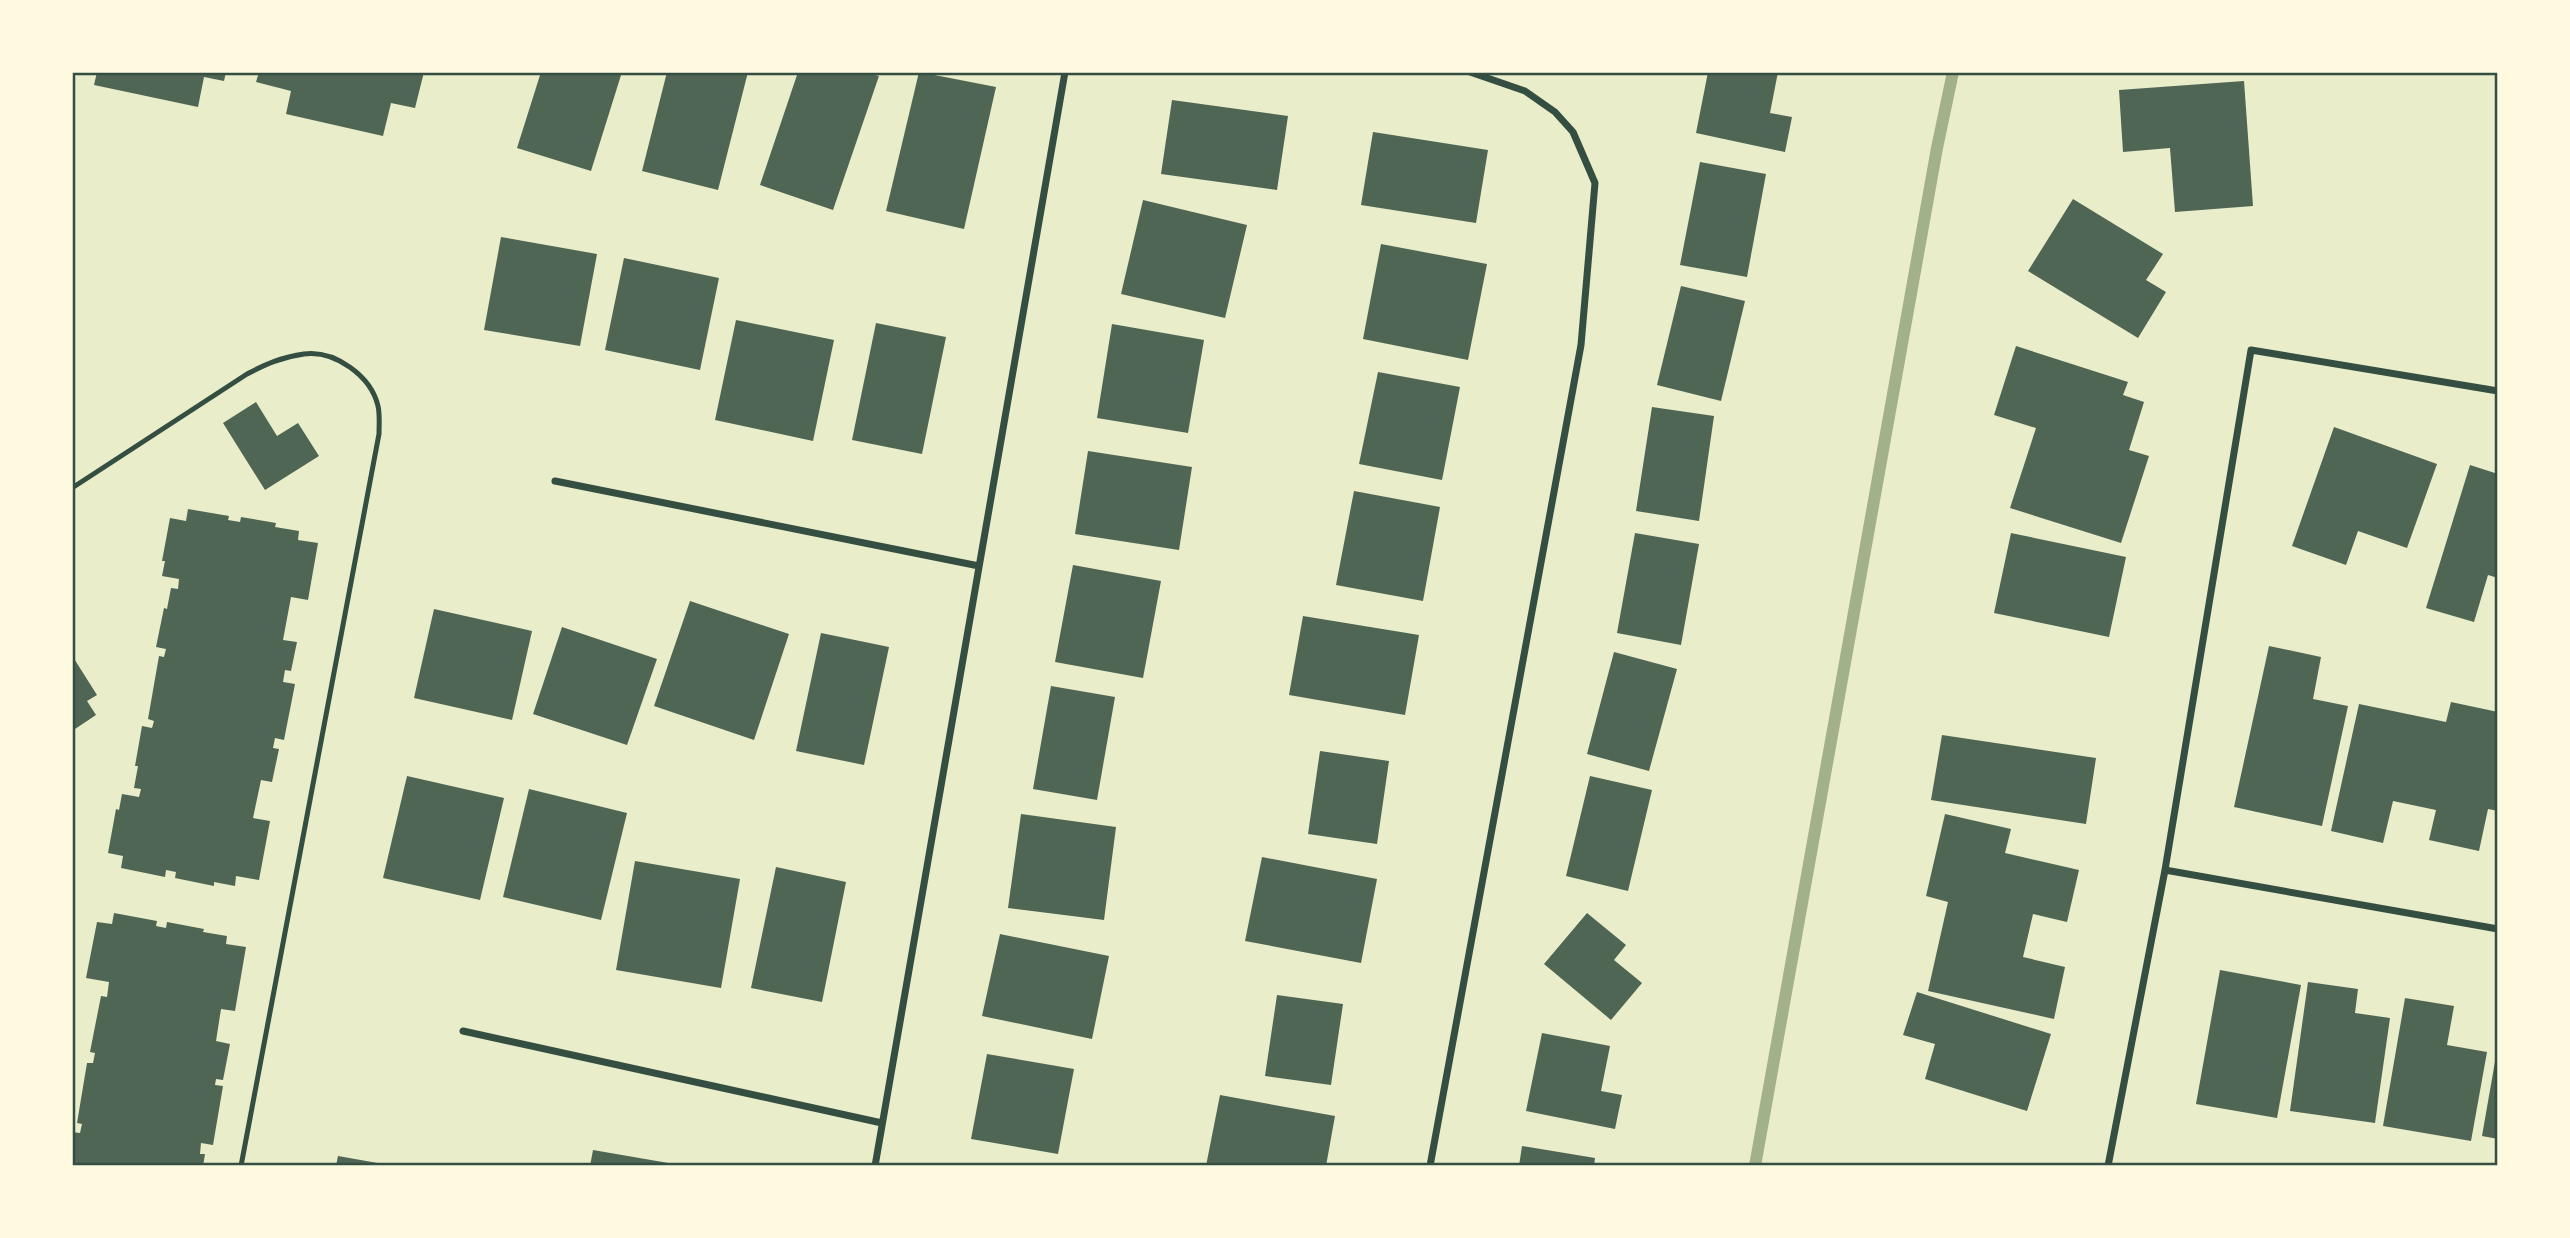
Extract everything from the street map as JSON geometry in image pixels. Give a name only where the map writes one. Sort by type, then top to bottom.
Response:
[{"type":"street","points":[[875,1166],[1065,72]]},
{"type":"street","points":[[1430,1166],[1581,345],[1595,183],[1573,132],[1555,112],[1525,91],[1470,72]]},
{"type":"street","points":[[2108,1166],[2165,870],[2251,350],[2498,391]]},
{"type":"street","points":[[555,481],[979,566]]},
{"type":"street","points":[[2165,870],[2498,929]]},
{"type":"street","points":[[463,1031],[883,1123]]},
{"type":"lane","points":[[72,488],[247,374],[274,360],[307,354],[340,361],[366,378],[379,407],[379,433],[241,1166]]},
{"type":"building","points":[[97,72],[226,72],[224,81],[204,77],[198,107],[94,85]]},
{"type":"building","points":[[259,72],[424,72],[415,108],[391,103],[383,136],[286,114],[291,91],[256,82]]},
{"type":"building","points":[[541,72],[622,72],[591,171],[517,148]]},
{"type":"building","points":[[667,72],[748,72],[718,190],[642,171]]},
{"type":"building","points":[[798,72],[865,72],[879,76],[833,210],[760,185]]},
{"type":"building","points":[[919,72],[996,87],[964,229],[886,211]]},
{"type":"building","points":[[1708,72],[1778,72],[1770,113],[1792,117],[1785,152],[1696,133]]},
{"type":"building","points":[[2244,81],[2253,206],[2175,212],[2170,148],[2123,152],[2119,90]]},
{"type":"building","points":[[1172,100],[1288,116],[1277,190],[1161,174]]},
{"type":"building","points":[[1373,132],[1488,150],[1476,223],[1361,205]]},
{"type":"building","points":[[1700,162],[1766,174],[1747,277],[1680,265]]},
{"type":"building","points":[[2073,199],[2163,254],[2146,280],[2166,292],[2138,338],[2028,271]]},
{"type":"building","points":[[1143,200],[1247,225],[1225,318],[1121,294]]},
{"type":"building","points":[[501,237],[597,254],[580,346],[484,330]]},
{"type":"building","points":[[1381,244],[1487,264],[1468,360],[1363,339]]},
{"type":"building","points":[[624,258],[719,278],[700,370],[605,350]]},
{"type":"building","points":[[1681,286],[1745,301],[1721,401],[1657,385]]},
{"type":"building","points":[[736,320],[834,340],[813,441],[715,420]]},
{"type":"building","points":[[876,323],[946,337],[922,454],[852,440]]},
{"type":"building","points":[[1112,324],[1204,340],[1188,433],[1097,418]]},
{"type":"building","points":[[2016,346],[2128,382],[2123,395],[2144,402],[2129,450],[2149,456],[2121,543],[2010,508],[2036,428],[1994,415]]},
{"type":"building","points":[[1378,372],[1460,387],[1442,480],[1359,464]]},
{"type":"building","points":[[256,402],[277,436],[298,423],[319,456],[265,490],[223,423]]},
{"type":"building","points":[[1652,407],[1714,416],[1699,521],[1636,511]]},
{"type":"building","points":[[2334,427],[2437,464],[2407,548],[2358,531],[2346,565],[2292,546]]},
{"type":"building","points":[[1088,451],[1192,467],[1179,550],[1075,534]]},
{"type":"building","points":[[2470,465],[2498,474],[2498,578],[2488,575],[2474,622],[2426,608]]},
{"type":"building","points":[[1354,491],[1440,507],[1423,601],[1336,585]]},
{"type":"building","points":[[188,509],[229,516],[228,520],[240,522],[241,517],[276,523],[275,527],[299,531],[298,540],[318,543],[308,600],[291,597],[283,640],[297,642],[291,671],[285,670],[283,682],[295,684],[284,740],[275,738],[273,748],[279,749],[272,782],[261,780],[253,818],[270,821],[259,880],[236,876],[235,886],[214,882],[214,886],[175,878],[176,872],[166,870],[165,877],[121,868],[123,856],[108,853],[116,809],[119,810],[122,794],[139,797],[141,789],[134,788],[142,726],[152,728],[154,721],[148,719],[159,656],[164,657],[166,649],[156,647],[164,608],[167,609],[171,588],[178,589],[179,579],[162,576],[165,561],[162,561],[170,518],[186,521]]},
{"type":"building","points":[[1635,533],[1699,544],[1681,645],[1617,633]]},
{"type":"building","points":[[2011,533],[2126,557],[2109,637],[1994,613]]},
{"type":"building","points":[[1073,565],[1161,581],[1143,678],[1055,662]]},
{"type":"building","points":[[690,601],[789,634],[754,740],[654,706]]},
{"type":"building","points":[[434,609],[532,631],[512,720],[414,698]]},
{"type":"building","points":[[1303,616],[1419,635],[1405,715],[1289,695]]},
{"type":"building","points":[[562,627],[657,659],[627,745],[533,714]]},
{"type":"building","points":[[821,633],[889,647],[864,765],[796,751]]},
{"type":"building","points":[[2269,646],[2321,657],[2313,699],[2348,706],[2322,826],[2234,807]]},
{"type":"building","points":[[1614,652],[1677,669],[1649,771],[1587,754]]},
{"type":"building","points":[[73,657],[97,695],[87,701],[96,715],[72,731]]},
{"type":"building","points":[[1051,686],[1115,697],[1097,800],[1033,789]]},
{"type":"building","points":[[2451,702],[2498,712],[2498,811],[2488,809],[2479,851],[2429,840],[2436,810],[2393,801],[2383,843],[2331,831],[2359,704],[2446,722]]},
{"type":"building","points":[[1942,735],[2096,758],[2086,824],[1931,800]]},
{"type":"building","points":[[1320,751],[1389,761],[1377,844],[1308,834]]},
{"type":"building","points":[[407,776],[504,798],[480,900],[383,878]]},
{"type":"building","points":[[1590,776],[1652,790],[1628,891],[1566,876]]},
{"type":"building","points":[[529,789],[627,813],[601,920],[503,897]]},
{"type":"building","points":[[1021,814],[1116,827],[1104,920],[1008,908]]},
{"type":"building","points":[[1945,814],[2011,829],[2005,853],[2079,870],[2067,922],[2033,914],[2023,957],[2065,967],[2054,1019],[1928,991],[1948,902],[1926,896]]},
{"type":"building","points":[[1262,857],[1377,879],[1361,963],[1245,941]]},
{"type":"building","points":[[635,861],[740,879],[721,988],[616,970]]},
{"type":"building","points":[[776,867],[846,882],[822,1002],[751,988]]},
{"type":"building","points":[[114,913],[157,921],[156,926],[166,928],[167,922],[204,929],[203,932],[227,936],[226,944],[246,947],[235,1011],[221,1009],[216,1041],[230,1044],[223,1080],[216,1079],[215,1085],[223,1086],[213,1145],[201,1143],[200,1154],[205,1154],[203,1166],[72,1166],[72,1132],[80,1133],[82,1124],[77,1123],[87,1063],[93,1063],[95,1053],[90,1052],[101,996],[107,997],[109,982],[86,978],[97,922],[112,924]]},
{"type":"building","points":[[1587,913],[1626,945],[1614,960],[1642,983],[1611,1020],[1544,964]]},
{"type":"building","points":[[1000,934],[1109,956],[1092,1039],[982,1016]]},
{"type":"building","points":[[2220,970],[2301,985],[2277,1118],[2196,1104]]},
{"type":"building","points":[[2308,982],[2358,989],[2355,1013],[2390,1018],[2375,1123],[2290,1111]]},
{"type":"building","points":[[1917,992],[2051,1034],[2027,1111],[1925,1079],[1935,1044],[1903,1035]]},
{"type":"building","points":[[1277,995],[1343,1004],[1331,1085],[1265,1076]]},
{"type":"building","points":[[2405,998],[2454,1006],[2447,1045],[2487,1052],[2471,1141],[2383,1126]]},
{"type":"building","points":[[1542,1033],[1610,1046],[1601,1091],[1622,1095],[1615,1129],[1526,1111]]},
{"type":"building","points":[[2498,1051],[2498,1139],[2482,1136]]},
{"type":"building","points":[[987,1054],[1074,1069],[1058,1154],[971,1139]]},
{"type":"building","points":[[1220,1095],[1335,1116],[1326,1166],[1206,1166]]},
{"type":"building","points":[[1522,1146],[1595,1158],[1594,1166],[1519,1166]]},
{"type":"building","points":[[593,1150],[680,1165],[590,1166]]},
{"type":"building","points":[[338,1156],[389,1165],[389,1166],[336,1166]]},
{"type":"waterway","points":[[1755,1166],[1937,148],[1953,72]]}]
